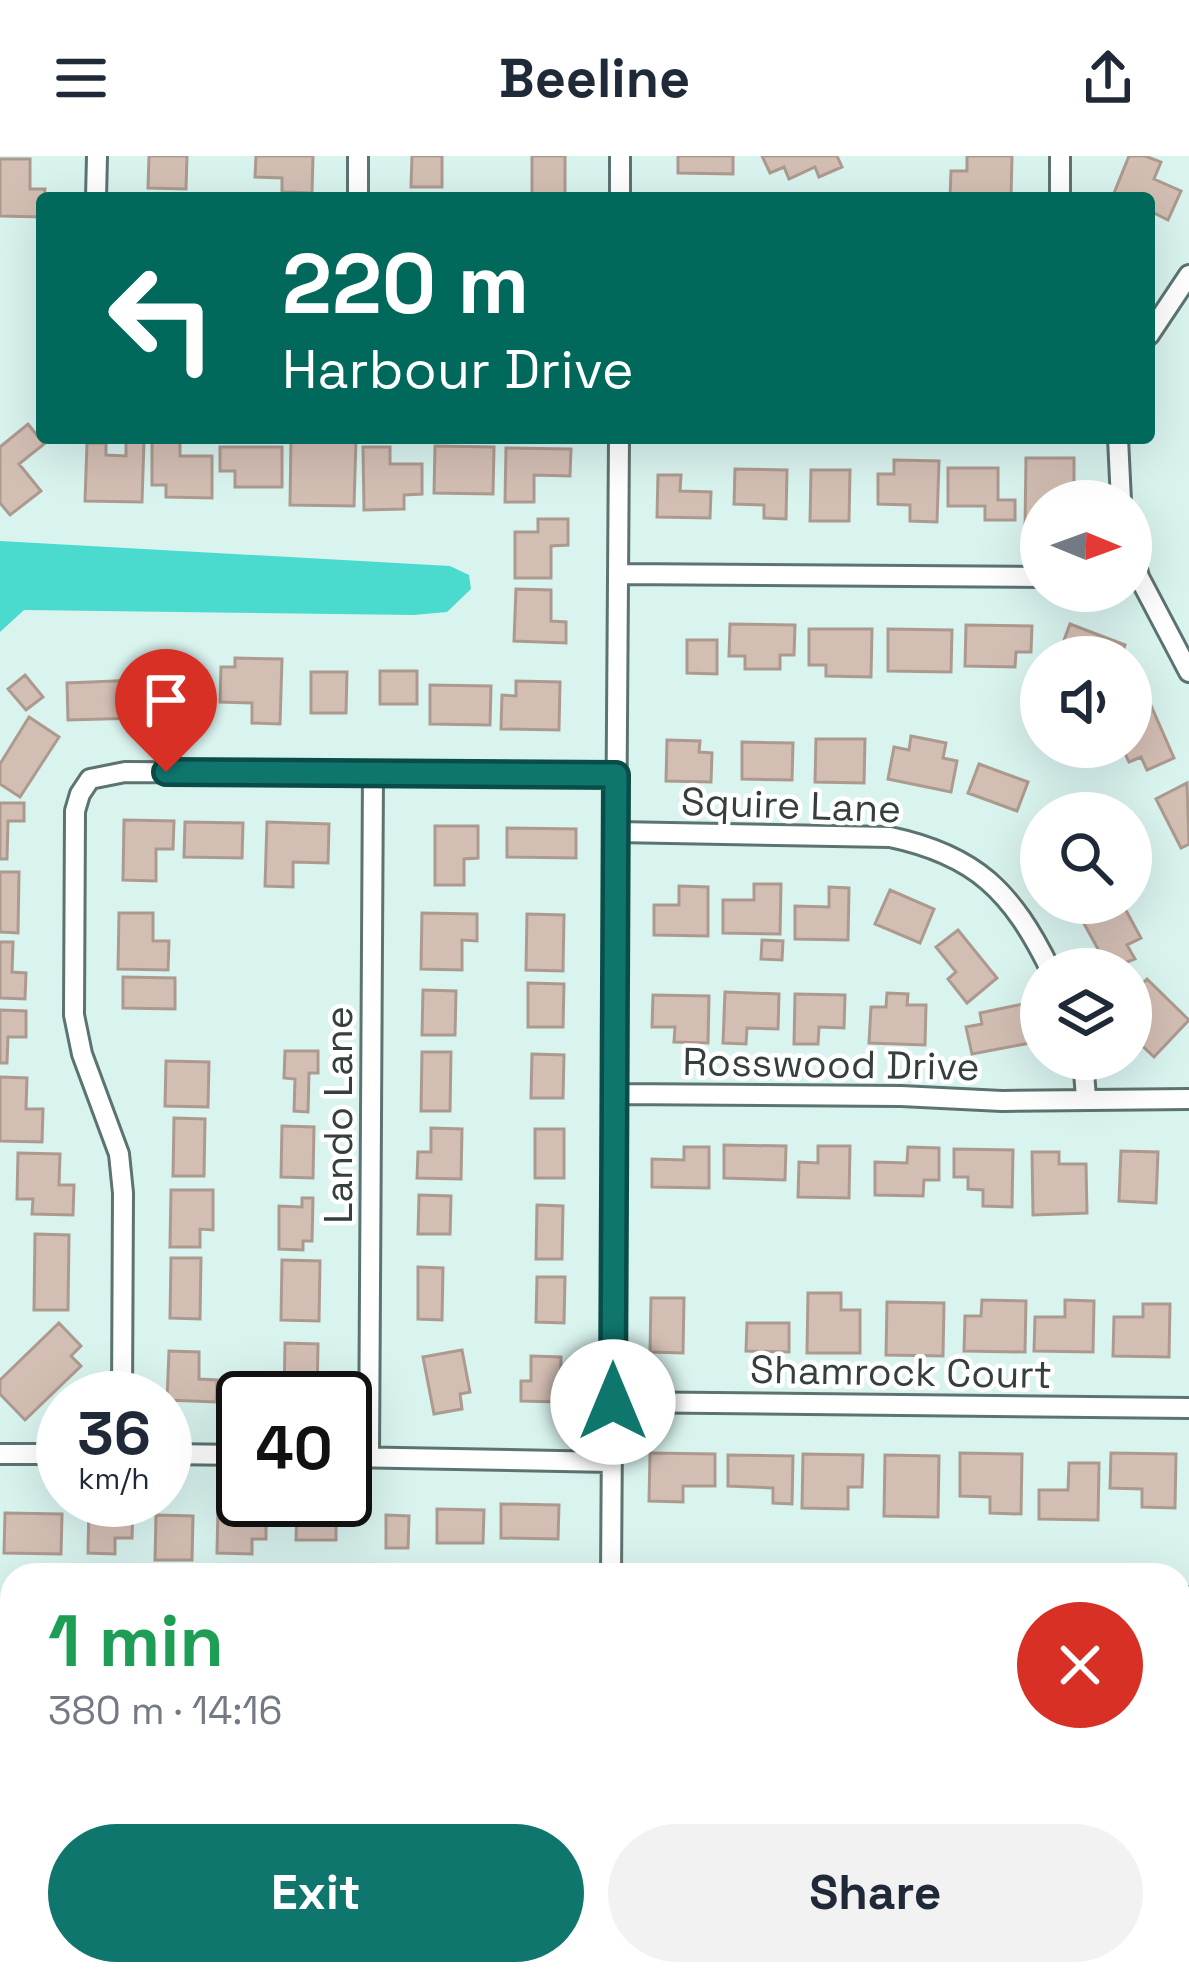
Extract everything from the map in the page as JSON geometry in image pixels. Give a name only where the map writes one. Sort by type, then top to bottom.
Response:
[{"type":"street","points":[[96,192],[97,156]]},
{"type":"street","points":[[358,156],[358,192]]},
{"type":"street","points":[[620,156],[620,192]]},
{"type":"street","points":[[1060,156],[1060,192]]},
{"type":"street","points":[[1155,325],[1189,275]]},
{"type":"street","points":[[611,1563],[619,444]]},
{"type":"street","points":[[1118,444],[1120,480]]},
{"type":"street","points":[[619,574],[1020,577]]},
{"type":"street","points":[[1152,607],[1189,672]]},
{"type":"street","points":[[122,1371],[119,1154],[82,1054],[74,1015],[75,811],[90,779],[125,772],[616,775]]},
{"type":"street","name":"Lando Lane","points":[[370,1371],[373,774]]},
{"type":"street","name":"Squire Lane","points":[[616,832],[890,837],[924,844],[991,880],[1024,920],[1039,948]]},
{"type":"street","points":[[1085,1080],[1086,1098]]},
{"type":"street","name":"Rosswood Drive","points":[[615,1094],[1189,1100]]},
{"type":"street","name":"Shamrock Court","points":[[613,1402],[1189,1408]]},
{"type":"street","points":[[0,1454],[36,1454]]},
{"type":"street","points":[[372,1457],[611,1462]]},
{"type":"water","points":[[0,541],[450,566],[469,575],[471,589],[447,612],[24,610],[0,632]]},
{"type":"building","points":[[149,156],[187,156],[186,189],[148,188]]},
{"type":"building","points":[[256,156],[313,156],[312,192],[282,192],[282,178],[255,177]]},
{"type":"building","points":[[412,156],[442,156],[442,187],[411,187]]},
{"type":"building","points":[[532,156],[565,156],[565,192],[532,192]]},
{"type":"building","points":[[678,156],[733,156],[733,174],[678,173]]},
{"type":"building","points":[[762,156],[837,156],[842,167],[819,177],[815,167],[789,179],[784,167],[770,173]]},
{"type":"building","points":[[967,156],[1012,156],[1011,192],[950,192],[951,171],[967,171]]},
{"type":"building","points":[[1129,156],[1161,162],[1154,179],[1181,191],[1168,220],[1155,214],[1155,192],[1114,192]]},
{"type":"building","points":[[0,159],[30,159],[30,189],[45,189],[36,192],[36,217],[0,216]]},
{"type":"building","points":[[28,424],[36,434],[36,444],[44,444],[19,464],[41,491],[10,515],[0,503],[0,447]]},
{"type":"building","points":[[87,444],[106,444],[106,455],[126,456],[126,444],[144,444],[142,502],[85,501]]},
{"type":"building","points":[[152,444],[180,444],[180,456],[212,456],[212,498],[166,497],[166,485],[152,485]]},
{"type":"building","points":[[291,444],[356,444],[354,506],[290,505]]},
{"type":"building","points":[[435,446],[494,447],[493,494],[434,493]]},
{"type":"building","points":[[220,447],[282,447],[282,487],[235,487],[235,471],[220,471]]},
{"type":"building","points":[[363,447],[390,447],[390,464],[422,464],[422,494],[404,495],[404,509],[364,510]]},
{"type":"building","points":[[506,448],[571,449],[570,476],[534,475],[534,502],[505,502]]},
{"type":"building","points":[[1026,458],[1074,458],[1074,480],[1026,480]]},
{"type":"building","points":[[894,460],[939,461],[937,522],[910,521],[910,505],[878,504],[878,474],[894,474]]},
{"type":"building","points":[[948,468],[998,468],[998,500],[1015,500],[1015,520],[985,520],[985,506],[948,506]]},
{"type":"building","points":[[735,469],[787,470],[786,519],[764,518],[764,505],[734,504]]},
{"type":"building","points":[[811,470],[850,470],[849,521],[810,521]]},
{"type":"building","points":[[658,475],[681,475],[680,491],[711,492],[710,518],[657,517]]},
{"type":"building","points":[[538,519],[568,519],[568,545],[551,546],[551,578],[515,578],[515,532],[538,532]]},
{"type":"building","points":[[516,589],[551,590],[551,621],[566,622],[566,643],[514,641]]},
{"type":"building","points":[[730,624],[795,625],[794,655],[780,655],[780,669],[745,669],[745,656],[729,656]]},
{"type":"building","points":[[1070,624],[1101,636],[1066,636]]},
{"type":"building","points":[[966,625],[1032,626],[1032,636],[1020,636],[1015,667],[965,666]]},
{"type":"building","points":[[809,629],[872,629],[871,677],[826,676],[826,665],[809,665]]},
{"type":"building","points":[[888,629],[952,630],[951,672],[888,671]]},
{"type":"building","points":[[687,640],[717,640],[717,674],[687,673]]},
{"type":"building","points":[[235,658],[282,659],[280,724],[252,723],[252,703],[220,702],[221,667],[235,667]]},
{"type":"building","points":[[162,671],[206,671],[206,711],[161,711]]},
{"type":"building","points":[[380,671],[417,671],[417,704],[380,704]]},
{"type":"building","points":[[311,672],[347,672],[346,713],[311,713]]},
{"type":"building","points":[[25,675],[43,697],[26,710],[8,689]]},
{"type":"building","points":[[138,680],[139,718],[68,720],[67,683]]},
{"type":"building","points":[[516,681],[560,682],[559,730],[501,729],[502,695],[516,696]]},
{"type":"building","points":[[430,685],[491,686],[490,725],[430,724]]},
{"type":"building","points":[[1152,708],[1174,758],[1152,768]]},
{"type":"building","points":[[29,717],[59,737],[20,797],[0,784],[0,764]]},
{"type":"building","points":[[911,736],[946,743],[943,758],[957,761],[951,792],[888,779],[894,747],[909,750]]},
{"type":"building","points":[[816,739],[865,739],[864,783],[815,782]]},
{"type":"building","points":[[667,740],[700,741],[699,752],[712,753],[711,782],[666,781]]},
{"type":"building","points":[[742,742],[793,743],[792,780],[742,779]]},
{"type":"building","points":[[979,764],[1028,782],[1020,792],[1017,811],[968,793]]},
{"type":"building","points":[[1187,783],[1189,844],[1181,848],[1156,799]]},
{"type":"building","points":[[0,803],[24,803],[24,821],[8,821],[7,859],[0,859]]},
{"type":"building","points":[[124,820],[174,821],[173,849],[156,849],[156,881],[123,880]]},
{"type":"building","points":[[185,822],[243,823],[242,858],[184,857]]},
{"type":"building","points":[[267,822],[329,824],[328,863],[293,862],[293,887],[265,886]]},
{"type":"building","points":[[435,826],[478,826],[478,858],[464,859],[464,885],[435,885]]},
{"type":"building","points":[[507,828],[576,829],[576,858],[507,857]]},
{"type":"building","points":[[0,872],[19,872],[18,933],[0,932]]},
{"type":"building","points":[[754,884],[781,884],[780,934],[723,933],[723,900],[754,900]]},
{"type":"building","points":[[679,886],[708,887],[708,936],[654,935],[654,905],[679,905]]},
{"type":"building","points":[[829,887],[849,888],[848,940],[795,939],[795,906],[829,907]]},
{"type":"building","points":[[890,890],[934,909],[920,943],[875,924]]},
{"type":"building","points":[[119,913],[153,913],[153,941],[169,941],[168,970],[118,969]]},
{"type":"building","points":[[422,913],[477,914],[477,941],[462,940],[462,970],[421,969]]},
{"type":"building","points":[[527,914],[564,915],[563,971],[526,970]]},
{"type":"building","points":[[1084,924],[1133,924],[1141,938],[1129,948],[1097,948]]},
{"type":"building","points":[[958,930],[997,978],[967,1003],[948,979],[956,972],[936,947]]},
{"type":"building","points":[[762,940],[783,941],[782,960],[761,959]]},
{"type":"building","points":[[0,942],[13,942],[12,972],[26,973],[25,999],[0,998]]},
{"type":"building","points":[[123,977],[175,978],[175,1009],[123,1008]]},
{"type":"building","points":[[528,983],[564,984],[563,1027],[528,1027]]},
{"type":"building","points":[[1152,984],[1189,1020],[1152,1055]]},
{"type":"building","points":[[423,990],[456,991],[455,1035],[422,1035]]},
{"type":"building","points":[[725,992],[779,994],[778,1029],[747,1028],[746,1044],[723,1043]]},
{"type":"building","points":[[887,993],[908,994],[907,1005],[926,1005],[925,1045],[869,1043],[871,1007],[886,1007]]},
{"type":"building","points":[[795,994],[845,995],[844,1028],[819,1027],[818,1044],[794,1044]]},
{"type":"building","points":[[653,995],[709,996],[708,1043],[674,1042],[675,1027],[652,1027]]},
{"type":"building","points":[[1020,1005],[1020,1045],[972,1054],[966,1027],[982,1024],[980,1013]]},
{"type":"building","points":[[0,1010],[26,1011],[26,1037],[8,1037],[7,1063],[0,1063]]},
{"type":"building","points":[[285,1051],[318,1051],[318,1073],[309,1073],[308,1112],[294,1111],[295,1079],[284,1078]]},
{"type":"building","points":[[422,1052],[451,1052],[450,1111],[421,1111]]},
{"type":"building","points":[[532,1054],[564,1055],[563,1098],[531,1098]]},
{"type":"building","points":[[166,1061],[209,1062],[208,1107],[165,1106]]},
{"type":"building","points":[[0,1077],[27,1078],[26,1109],[43,1109],[42,1142],[0,1141]]},
{"type":"building","points":[[174,1118],[205,1119],[204,1176],[173,1176]]},
{"type":"building","points":[[282,1126],[314,1127],[313,1178],[281,1177]]},
{"type":"building","points":[[431,1128],[462,1129],[461,1179],[417,1178],[418,1152],[431,1152]]},
{"type":"building","points":[[535,1129],[564,1129],[564,1178],[535,1178]]},
{"type":"building","points":[[724,1145],[786,1146],[785,1180],[724,1178]]},
{"type":"building","points":[[818,1146],[850,1146],[849,1198],[798,1197],[799,1162],[818,1163]]},
{"type":"building","points":[[684,1147],[709,1147],[709,1188],[652,1187],[652,1159],[684,1160]]},
{"type":"building","points":[[908,1147],[939,1148],[939,1180],[924,1180],[923,1196],[875,1195],[875,1162],[907,1163]]},
{"type":"building","points":[[954,1149],[1013,1150],[1012,1207],[983,1206],[983,1190],[968,1189],[968,1177],[954,1177]]},
{"type":"building","points":[[1121,1151],[1158,1152],[1156,1203],[1119,1201]]},
{"type":"building","points":[[1032,1152],[1059,1152],[1059,1164],[1086,1164],[1087,1213],[1033,1215]]},
{"type":"building","points":[[18,1153],[60,1154],[59,1185],[74,1185],[73,1215],[32,1214],[33,1199],[17,1199]]},
{"type":"building","points":[[171,1190],[213,1190],[213,1230],[200,1229],[200,1247],[170,1247]]},
{"type":"building","points":[[419,1195],[451,1196],[450,1234],[418,1234]]},
{"type":"building","points":[[302,1198],[313,1198],[312,1241],[303,1241],[303,1250],[279,1249],[279,1206],[302,1207]]},
{"type":"building","points":[[537,1205],[563,1206],[562,1259],[536,1259]]},
{"type":"building","points":[[35,1234],[69,1235],[68,1310],[34,1310]]},
{"type":"building","points":[[171,1258],[201,1258],[200,1319],[170,1318]]},
{"type":"building","points":[[282,1260],[320,1261],[319,1321],[281,1320]]},
{"type":"building","points":[[418,1267],[443,1268],[442,1320],[418,1319]]},
{"type":"building","points":[[537,1277],[565,1277],[564,1323],[536,1322]]},
{"type":"building","points":[[808,1293],[841,1293],[841,1310],[860,1310],[860,1353],[807,1353]]},
{"type":"building","points":[[651,1298],[684,1298],[683,1353],[650,1352]]},
{"type":"building","points":[[982,1300],[1026,1301],[1025,1352],[964,1351],[965,1316],[981,1316]]},
{"type":"building","points":[[1065,1300],[1094,1301],[1093,1352],[1034,1351],[1035,1317],[1065,1317]]},
{"type":"building","points":[[887,1302],[944,1303],[943,1356],[886,1355]]},
{"type":"building","points":[[1143,1304],[1170,1304],[1169,1357],[1113,1356],[1114,1317],[1143,1317]]},
{"type":"building","points":[[59,1323],[81,1346],[71,1356],[81,1366],[76,1371],[36,1371],[36,1409],[25,1420],[0,1394],[0,1380]]},
{"type":"building","points":[[747,1323],[789,1323],[789,1352],[746,1351]]},
{"type":"building","points":[[285,1343],[318,1344],[318,1371],[284,1371]]},
{"type":"building","points":[[462,1350],[470,1392],[460,1394],[462,1409],[434,1414],[423,1357]]},
{"type":"building","points":[[169,1351],[199,1352],[199,1379],[216,1380],[216,1402],[192,1401],[192,1371],[168,1371]]},
{"type":"building","points":[[531,1356],[561,1357],[560,1402],[521,1401],[521,1381],[531,1381]]},
{"type":"building","points":[[650,1453],[715,1454],[715,1486],[683,1486],[683,1502],[649,1501]]},
{"type":"building","points":[[960,1453],[1022,1454],[1021,1514],[990,1513],[990,1497],[960,1496]]},
{"type":"building","points":[[1111,1453],[1176,1454],[1175,1508],[1142,1507],[1142,1489],[1110,1488]]},
{"type":"building","points":[[803,1454],[863,1455],[862,1487],[848,1487],[848,1509],[802,1508]]},
{"type":"building","points":[[728,1455],[793,1456],[792,1504],[773,1503],[773,1488],[728,1486]]},
{"type":"building","points":[[885,1455],[939,1456],[938,1517],[884,1516]]},
{"type":"building","points":[[1069,1463],[1099,1463],[1098,1520],[1039,1519],[1039,1490],[1068,1490]]},
{"type":"building","points":[[501,1504],[559,1505],[558,1539],[501,1538]]},
{"type":"building","points":[[437,1509],[484,1510],[483,1543],[437,1543]]},
{"type":"building","points":[[5,1513],[36,1514],[36,1527],[62,1527],[61,1554],[4,1553]]},
{"type":"building","points":[[386,1515],[409,1516],[408,1548],[386,1548]]},
{"type":"building","points":[[193,1516],[192,1560],[155,1560],[156,1527],[192,1527]]},
{"type":"building","points":[[89,1527],[132,1527],[132,1538],[115,1538],[115,1554],[88,1553]]},
{"type":"building","points":[[218,1527],[266,1527],[266,1539],[252,1539],[252,1554],[217,1553]]},
{"type":"building","points":[[296,1527],[336,1527],[336,1540],[296,1540]]},
{"type":"route","points":[[166,772],[616,775],[613,1402]]}]
